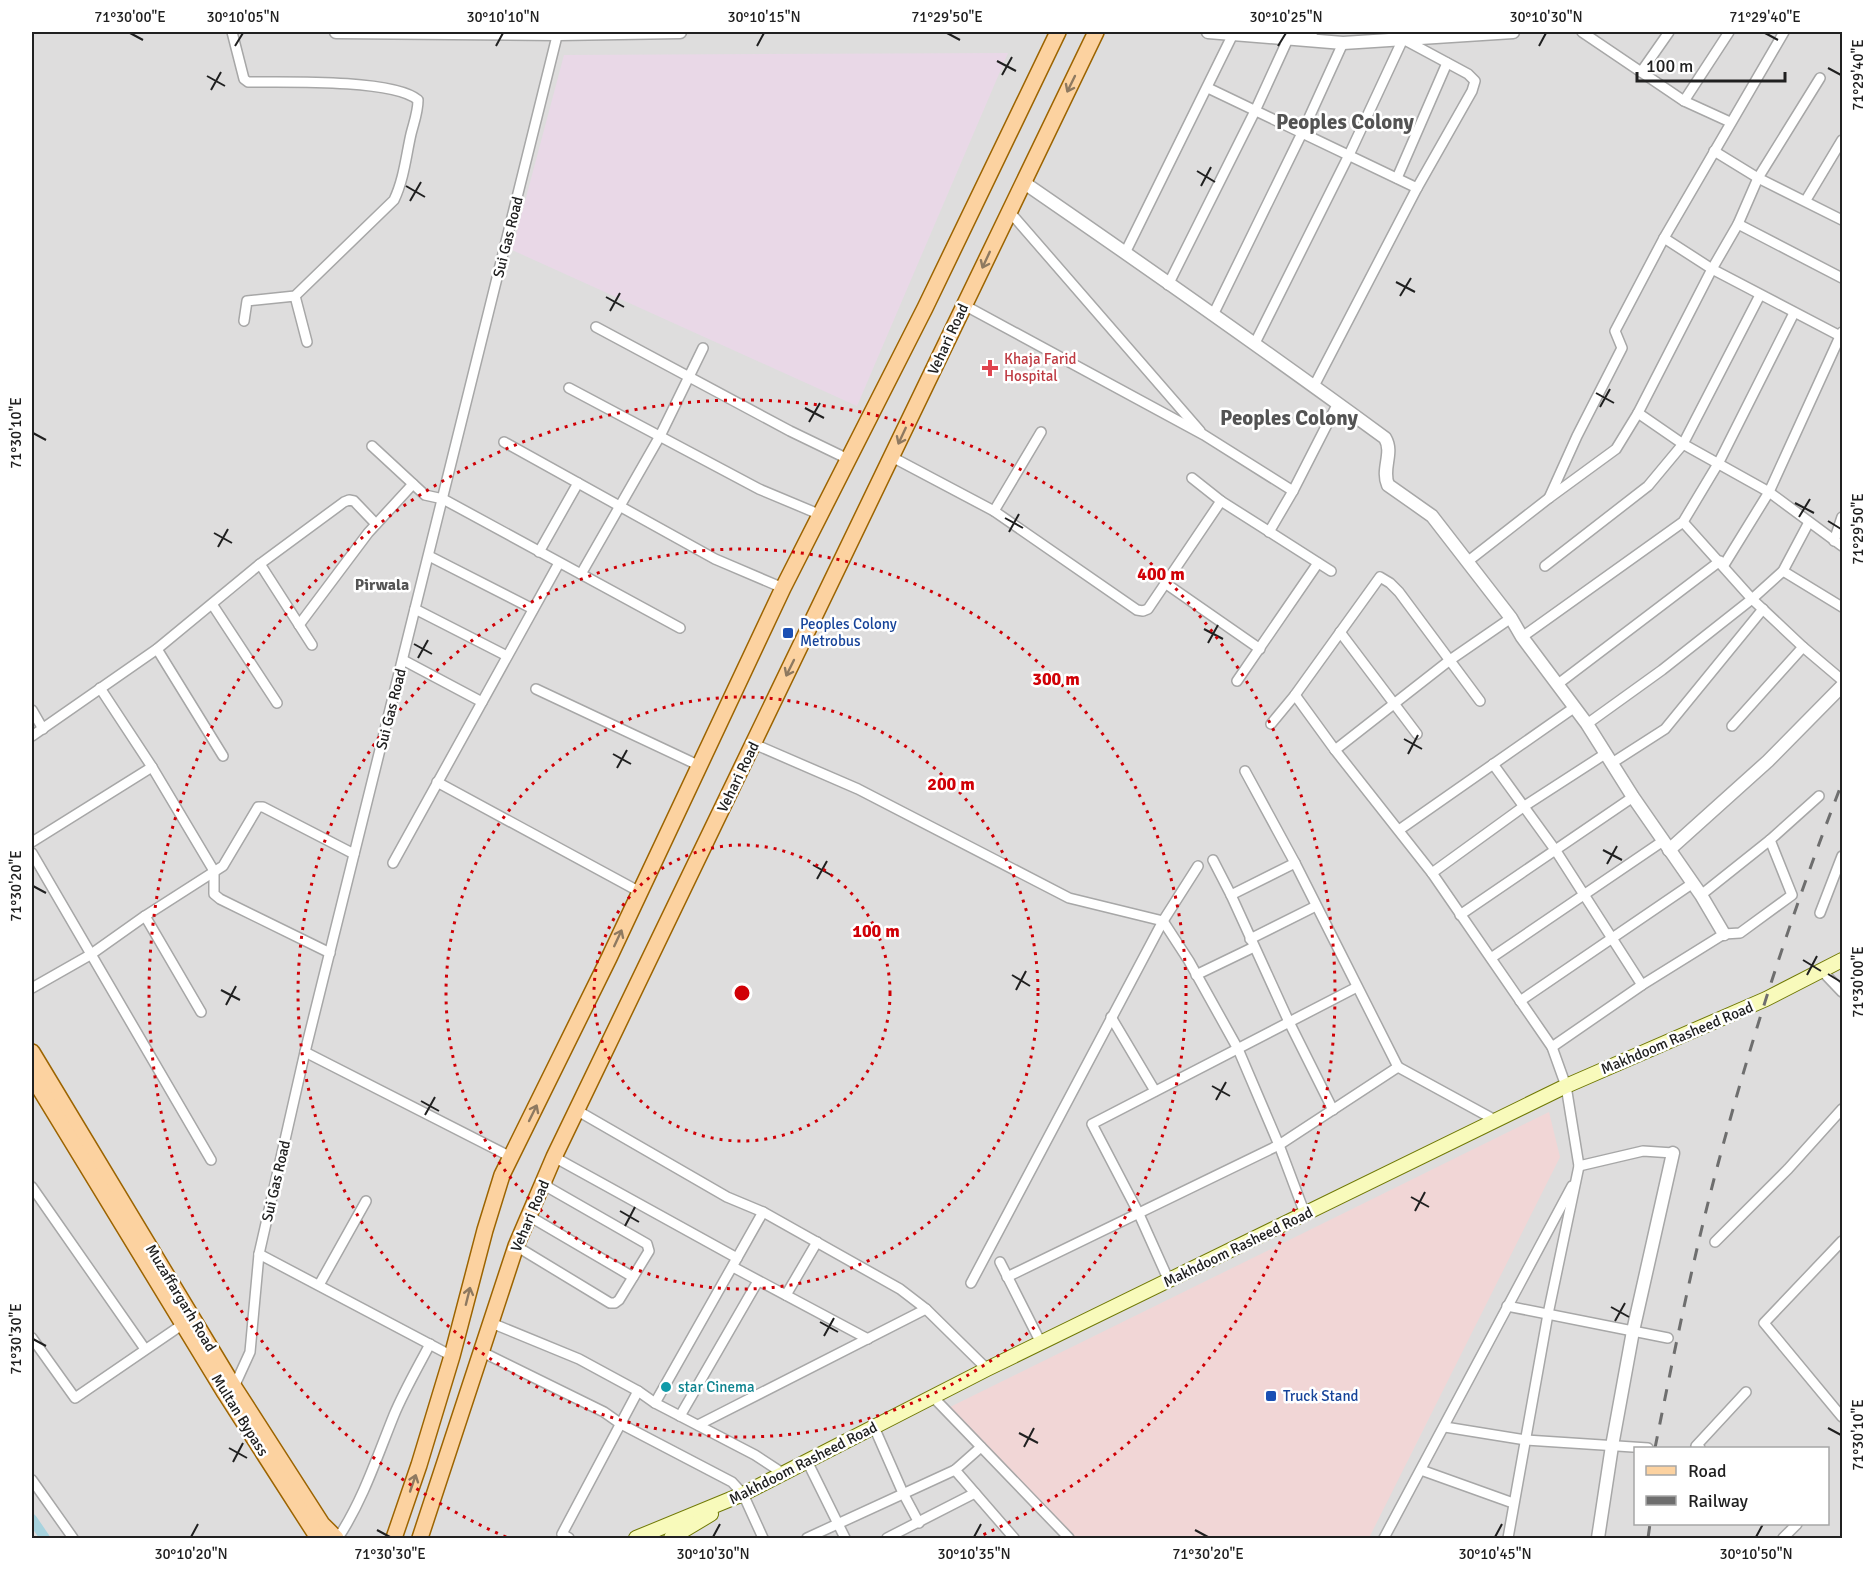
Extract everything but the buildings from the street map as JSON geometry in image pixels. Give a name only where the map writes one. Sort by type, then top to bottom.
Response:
[{"type":"main road","points":[[394,1539],[452,1356],[484,1230],[502,1175],[640,892],[783,588],[850,460],[1058,32]]},
{"type":"main road","name":"Vehari Road","points":[[420,1539],[489,1322],[516,1246],[554,1157],[1096,32]]},
{"type":"main road","name":"Makhdoom Rasheed Road","points":[[636,1539],[743,1494],[987,1369],[1566,1086],[1766,999],[1842,960]]},
{"type":"main road","name":"Muzaffargarh Road","points":[[32,1052],[188,1320],[322,1524],[337,1539]]},
{"type":"main road","name":"Multan Bypass","points":[[32,1076],[188,1320],[225,1393],[318,1539]]},
{"type":"main road","points":[[671,1538],[743,1494]]},
{"type":"street","points":[[232,32],[242,75],[248,81],[371,86],[413,95],[418,100],[418,112],[400,187],[394,200],[294,296],[249,300],[245,305],[244,321]]},
{"type":"street","points":[[336,32],[680,32]]},
{"type":"street","name":"Sui Gas Road","points":[[234,1387],[250,1352],[260,1254],[305,1052],[558,32]]},
{"type":"street","points":[[1208,32],[1343,43],[1457,33],[1514,32]]},
{"type":"street","points":[[1168,285],[1292,39],[1313,32]]},
{"type":"street","points":[[1582,32],[1684,101],[1730,122]]},
{"type":"street","points":[[1641,72],[1669,32]]},
{"type":"street","points":[[1684,101],[1729,32]]},
{"type":"street","points":[[1549,498],[1577,436],[1622,348],[1615,331],[1664,238],[1784,32]]},
{"type":"street","points":[[1125,253],[1234,33]]},
{"type":"street","points":[[1314,386],[1417,188],[1472,91],[1475,81],[1468,74],[1403,39]]},
{"type":"street","points":[[1254,343],[1349,155],[1403,39]]},
{"type":"street","points":[[1213,315],[1302,133],[1343,43]]},
{"type":"street","points":[[1397,178],[1447,63]]},
{"type":"street","points":[[1467,562],[1616,449],[1638,413],[1738,224],[1758,177],[1820,78]]},
{"type":"street","points":[[1208,88],[1417,188]]},
{"type":"street","points":[[1806,200],[1842,140]]},
{"type":"street","points":[[1714,151],[1758,177],[1842,220]]},
{"type":"street","points":[[1023,182],[1254,343],[1385,438],[1389,443],[1385,473],[1388,485],[1432,516],[1511,618],[1522,637],[1587,724],[1633,797],[1701,895],[1724,934]]},
{"type":"street","points":[[1009,211],[1204,435]]},
{"type":"street","points":[[1738,224],[1842,278]]},
{"type":"street","points":[[1558,684],[1722,563],[1769,492],[1842,335],[1712,270],[1664,238]]},
{"type":"street","points":[[1545,566],[1648,486],[1683,444],[1760,295]]},
{"type":"street","points":[[294,296],[307,342]]},
{"type":"street","points":[[964,305],[1204,435],[1293,491]]},
{"type":"street","points":[[1522,637],[1683,522],[1719,462],[1794,312]]},
{"type":"street","points":[[596,327],[790,431],[850,460]]},
{"type":"street","points":[[581,574],[660,436],[703,348]]},
{"type":"street","points":[[568,388],[759,489],[821,515]]},
{"type":"street","points":[[1269,532],[1338,404]]},
{"type":"street","points":[[1638,413],[1683,444],[1719,462],[1769,492],[1838,543],[1842,517]]},
{"type":"street","points":[[994,511],[1041,432]]},
{"type":"street","points":[[504,442],[715,559],[783,588]]},
{"type":"street","points":[[372,446],[425,495],[443,499],[680,628]]},
{"type":"street","points":[[892,457],[994,511],[1137,610],[1143,611],[1148,609],[1221,501]]},
{"type":"street","points":[[1192,478],[1221,501],[1330,571]]},
{"type":"street","points":[[539,552],[578,483]]},
{"type":"street","points":[[299,625],[376,524],[413,484]]},
{"type":"street","points":[[32,736],[157,649],[260,564],[349,500],[354,501],[376,524]]},
{"type":"street","points":[[1683,522],[1752,599],[1842,680]]},
{"type":"street","points":[[1587,724],[1662,670],[1752,599],[1783,571],[1809,522]]},
{"type":"street","points":[[429,556],[533,609]]},
{"type":"street","points":[[393,863],[559,563]]},
{"type":"street","points":[[1237,681],[1318,563]]},
{"type":"street","points":[[260,564],[312,645]]},
{"type":"street","points":[[1783,571],[1842,607]]},
{"type":"street","points":[[1271,724],[1295,695],[1380,577],[1398,592],[1480,701]]},
{"type":"street","points":[[1165,583],[1260,649]]},
{"type":"street","points":[[213,604],[277,703]]},
{"type":"street","points":[[415,609],[507,656]]},
{"type":"street","points":[[1432,873],[1523,807],[1608,758],[1665,729],[1763,609]]},
{"type":"street","points":[[1335,750],[1450,660],[1511,618]]},
{"type":"street","points":[[1340,632],[1417,734]]},
{"type":"street","points":[[1732,726],[1803,647]]},
{"type":"street","points":[[157,649],[223,756]]},
{"type":"street","points":[[403,660],[482,702]]},
{"type":"street","points":[[1491,958],[1583,895],[1666,846],[1768,760],[1842,686]]},
{"type":"street","points":[[100,688],[152,767],[214,872],[214,894],[330,953]]},
{"type":"street","points":[[536,689],[700,766]]},
{"type":"street","points":[[1295,695],[1335,750],[1432,873],[1491,958],[1552,1047],[1566,1086],[1579,1171],[1548,1314],[1508,1539]]},
{"type":"street","points":[[1399,830],[1575,707]]},
{"type":"street","points":[[32,710],[42,729]]},
{"type":"street","points":[[754,744],[858,789],[1069,898],[1163,921],[1189,961],[1238,1049],[1279,1145],[1305,1214]]},
{"type":"street","points":[[1493,764],[1556,851],[1642,985]]},
{"type":"street","points":[[32,842],[152,767]]},
{"type":"street","points":[[1245,771],[1295,863],[1398,1067],[1496,1120]]},
{"type":"street","points":[[437,782],[640,892]]},
{"type":"street","points":[[1701,895],[1770,840],[1819,796]]},
{"type":"street","points":[[1460,915],[1633,797]]},
{"type":"street","points":[[32,988],[90,955],[145,916],[223,866],[258,807],[263,807],[354,854]]},
{"type":"street","points":[[1552,1047],[1642,985],[1724,934],[1740,933],[1792,895],[1770,840]]},
{"type":"street","points":[[32,853],[211,1160]]},
{"type":"street","points":[[1820,913],[1842,856]]},
{"type":"street","points":[[1213,860],[1232,895],[1289,1022],[1333,1110]]},
{"type":"street","points":[[1232,895],[1295,863]]},
{"type":"street","points":[[971,1283],[1163,921],[1198,866]]},
{"type":"street","points":[[1520,1001],[1693,883]]},
{"type":"street","points":[[1196,975],[1316,906]]},
{"type":"street","points":[[145,916],[201,1012]]},
{"type":"street","points":[[1822,971],[1842,992]]},
{"type":"street","points":[[1169,1281],[1138,1212],[1092,1124],[1357,987]]},
{"type":"street","points":[[1111,1017],[1155,1091]]},
{"type":"street","points":[[305,1052],[511,1157]]},
{"type":"street","points":[[1007,1277],[1279,1145],[1398,1067]]},
{"type":"street","points":[[1715,1242],[1788,1169],[1842,1109]]},
{"type":"street","points":[[578,1111],[727,1197],[763,1212],[900,1289],[926,1309],[987,1369]]},
{"type":"street","points":[[1384,1539],[1579,1171],[1643,1151],[1673,1153],[1633,1331],[1598,1539]]},
{"type":"street","points":[[554,1157],[738,1258]]},
{"type":"street","points":[[516,1246],[610,1303],[619,1300],[649,1251],[647,1244],[544,1185]]},
{"type":"street","points":[[32,1187],[145,1349]]},
{"type":"street","points":[[319,1285],[366,1201]]},
{"type":"street","points":[[655,1403],[763,1212]]},
{"type":"street","points":[[529,1216],[633,1277]]},
{"type":"street","points":[[1842,1241],[1764,1323],[1842,1417]]},
{"type":"street","points":[[786,1295],[817,1242]]},
{"type":"street","points":[[260,1254],[452,1356]]},
{"type":"street","points":[[1000,1262],[1041,1343]]},
{"type":"street","points":[[733,1267],[868,1339]]},
{"type":"street","points":[[680,1416],[758,1281]]},
{"type":"street","points":[[1507,1306],[1668,1338]]},
{"type":"street","points":[[698,1425],[926,1309]]},
{"type":"street","points":[[32,1338],[75,1398],[188,1320]]},
{"type":"street","points":[[489,1322],[579,1359],[638,1391],[655,1403],[755,1455],[784,1474]]},
{"type":"street","points":[[337,1539],[351,1519],[396,1413],[430,1344]]},
{"type":"street","points":[[480,1351],[604,1412],[621,1424],[732,1482],[743,1494],[763,1539]]},
{"type":"street","points":[[569,1539],[562,1534],[638,1391]]},
{"type":"street","points":[[1697,1447],[1746,1392]]},
{"type":"street","points":[[933,1397],[1069,1539]]},
{"type":"street","points":[[1445,1426],[1526,1440],[1634,1448]]},
{"type":"street","points":[[874,1427],[903,1493],[920,1523]]},
{"type":"street","points":[[807,1539],[955,1470],[981,1447]]},
{"type":"street","points":[[807,1461],[845,1539]]},
{"type":"street","points":[[955,1470],[1014,1539]]},
{"type":"street","points":[[1421,1470],[1513,1503]]},
{"type":"street","points":[[32,1480],[73,1539]]},
{"type":"street","points":[[887,1539],[975,1493]]},
{"type":"street","points":[[1784,1539],[1792,1525]]},
{"type":"street","points":[[1054,1539],[1062,1531]]},
{"type":"shaded area","points":[[32,32],[1842,32],[1842,1538],[32,1538]]},
{"type":"shaded area","points":[[1008,53],[857,406],[512,250],[564,55]]},
{"type":"shaded area","name":"Truck Stand","points":[[1549,1112],[1560,1157],[1369,1538],[1074,1538],[950,1407]]},
{"type":"waterway","points":[[32,1519],[45,1538]]},
{"type":"railway","points":[[1655,1447],[1692,1270],[1731,1116],[1775,972],[1842,783]]},
{"type":"railway","points":[[1648,1538],[1650,1525]]},
{"type":"place","name":"Khaja Farid Hospital","points":[[990,368]]},
{"type":"place","name":"Peoples Colony Metrobus","points":[[788,633]]},
{"type":"place","name":"star Cinema","points":[[666,1387]]},
{"type":"place","name":"Truck Stand","points":[[1271,1396]]},
{"type":"district","name":"Peoples Colony","points":[[1345,122]]},
{"type":"district","name":"Peoples Colony","points":[[1289,418]]},
{"type":"district","name":"Pirwala","points":[[382,585]]}]
